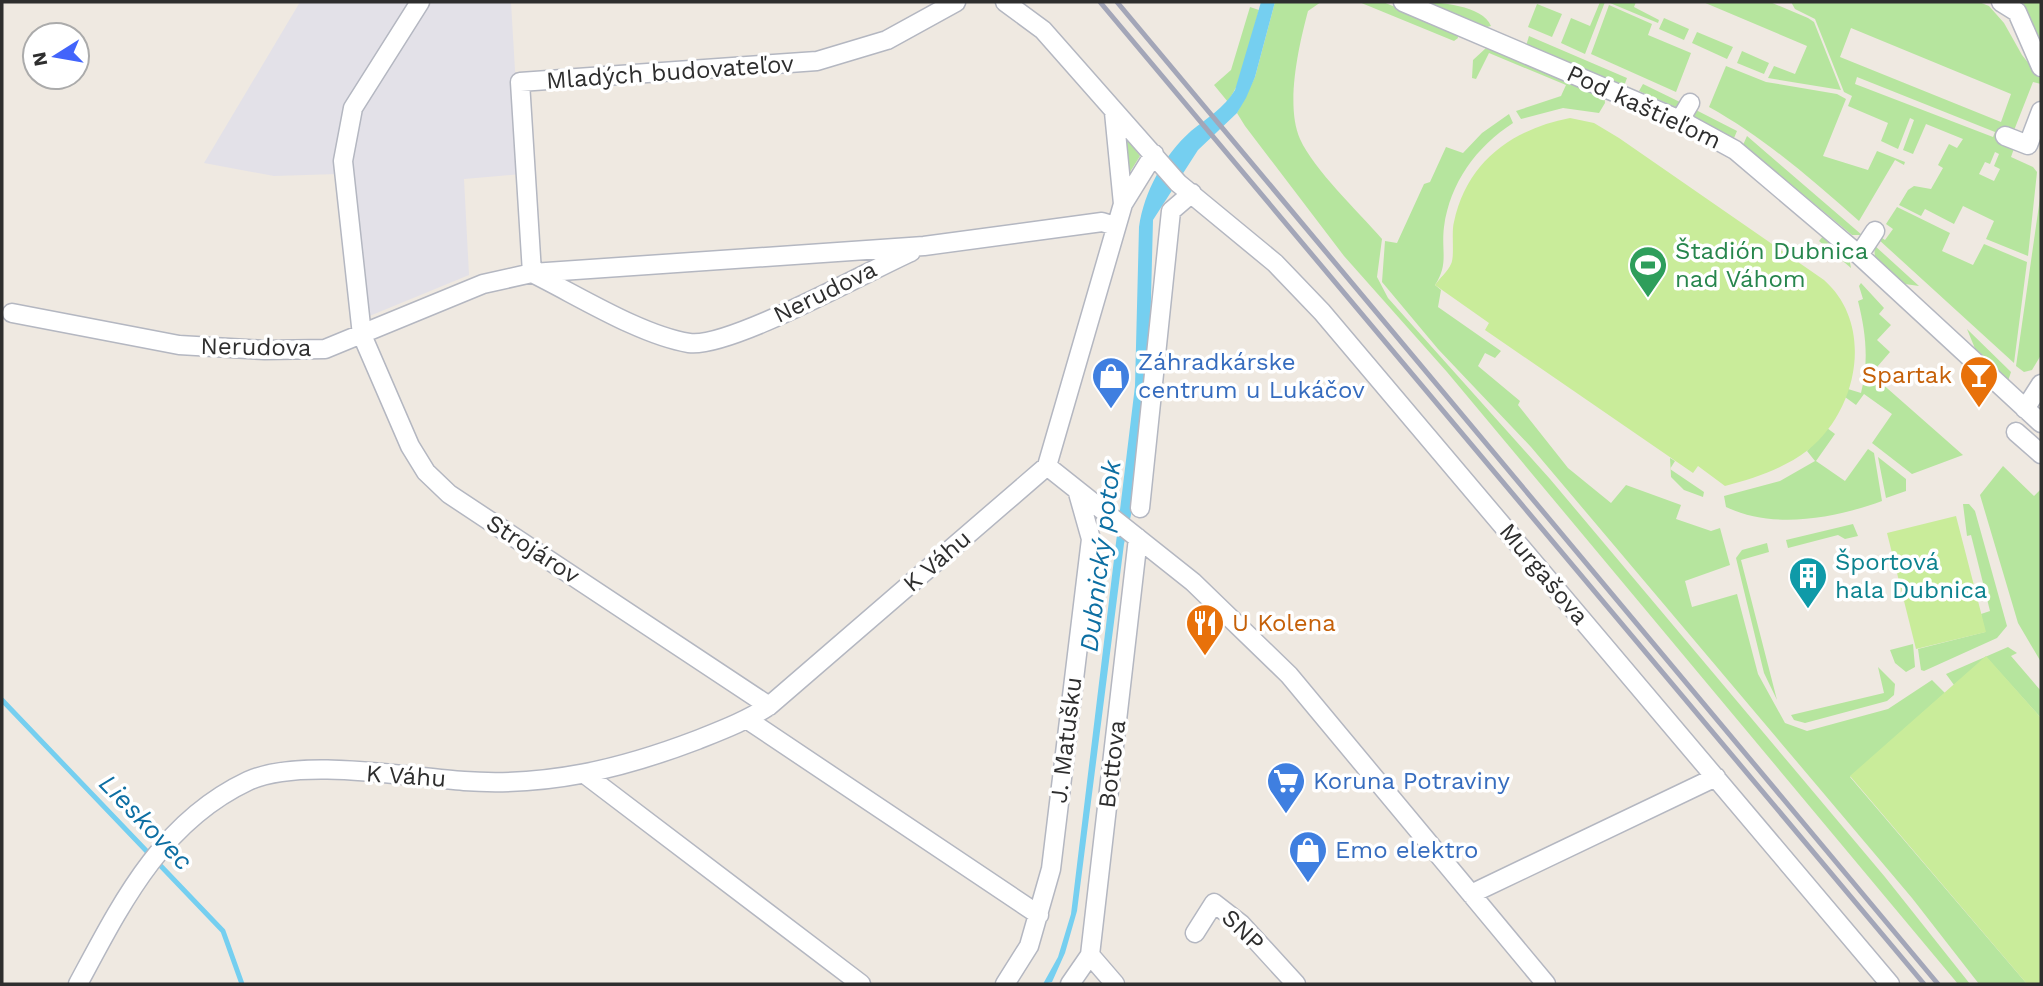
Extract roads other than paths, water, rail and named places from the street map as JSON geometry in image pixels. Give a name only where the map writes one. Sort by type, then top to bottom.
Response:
[{"type":"street","points":[[362,335],[343,161],[353,108],[420,2]]},
{"type":"street","name":"Mladých budovateľov","points":[[532,273],[520,82],[817,61],[887,40],[956,2]]},
{"type":"street","points":[[1005,2],[1043,30],[1158,159],[1123,204],[1115,226],[1047,466],[1080,488],[1105,514],[1193,582],[1289,675],[1546,984]]},
{"type":"street","name":"Pod kaštieľom","points":[[1403,2],[1680,120],[1735,150],[1859,256],[2041,423]]},
{"type":"street","points":[[2001,2],[2015,7],[2041,67]]},
{"type":"street","points":[[1680,120],[1690,103]]},
{"type":"street","points":[[1114,111],[1123,204]]},
{"type":"street","points":[[2005,136],[2028,145],[2041,111]]},
{"type":"street","name":"Murgašova","points":[[1158,159],[1185,188],[1275,263],[1322,312],[1890,984]]},
{"type":"street","points":[[1140,508],[1171,211],[1185,188]]},
{"type":"street","name":"Nerudova","points":[[12,313],[191,346],[265,350],[326,349],[483,284],[532,273],[924,246],[1102,222],[1115,226]]},
{"type":"street","points":[[1859,256],[1875,231]]},
{"type":"street","name":"Nerudova","points":[[532,273],[659,336],[692,344],[743,332],[924,246]]},
{"type":"street","name":"Strojárov","points":[[362,335],[410,446],[426,472],[449,494],[769,706]]},
{"type":"street","points":[[2025,409],[2041,384]]},
{"type":"street","points":[[2016,432],[2041,454]]},
{"type":"street","name":"K Váhu","points":[[78,984],[143,869],[199,814],[231,791],[260,776],[289,770],[522,782],[586,775],[657,755],[748,720],[769,706],[1047,466]]},
{"type":"street","name":"J. Matušku","points":[[1005,984],[1029,946],[1051,869],[1091,539],[1080,488]]},
{"type":"street","name":"Bottova","points":[[1070,984],[1090,955],[1136,536]]},
{"type":"street","points":[[748,720],[1039,915]]},
{"type":"street","points":[[586,775],[862,984]]},
{"type":"street","points":[[1471,894],[1716,777]]},
{"type":"street","name":"SNP","points":[[1195,933],[1214,903],[1241,924],[1296,984]]},
{"type":"street","points":[[1090,955],[1115,984]]},
{"type":"water","points":[[1261,2],[1275,2],[1255,77],[1246,98],[1237,113],[1198,150],[1153,220],[1149,377],[1131,515],[1124,544],[1077,911],[1065,953],[1052,982],[1043,984],[1058,957],[1071,914],[1135,386],[1139,227],[1145,201],[1172,151],[1235,90]]},
{"type":"waterway","name":"Lieskovec","points":[[2,700],[223,931],[242,984]]},
{"type":"railway","points":[[1100,2],[1924,984]]},
{"type":"railway","points":[[1117,2],[1938,984]]},
{"type":"place","name":"Štadión Dubnica nad Váhom","points":[[1648,299]]},
{"type":"place","name":"Spartak","points":[[1979,409]]},
{"type":"place","name":"Záhradkárske centrum u Lukáčov","points":[[1111,410]]},
{"type":"place","name":"Športová hala Dubnica","points":[[1808,610]]},
{"type":"place","name":"U Kolena","points":[[1205,657]]},
{"type":"place","name":"Koruna Potraviny","points":[[1286,815]]},
{"type":"place","name":"Emo elektro","points":[[1308,884]]},
{"type":"water label","name":"Dubnický potok","points":[[1100,556]]}]
